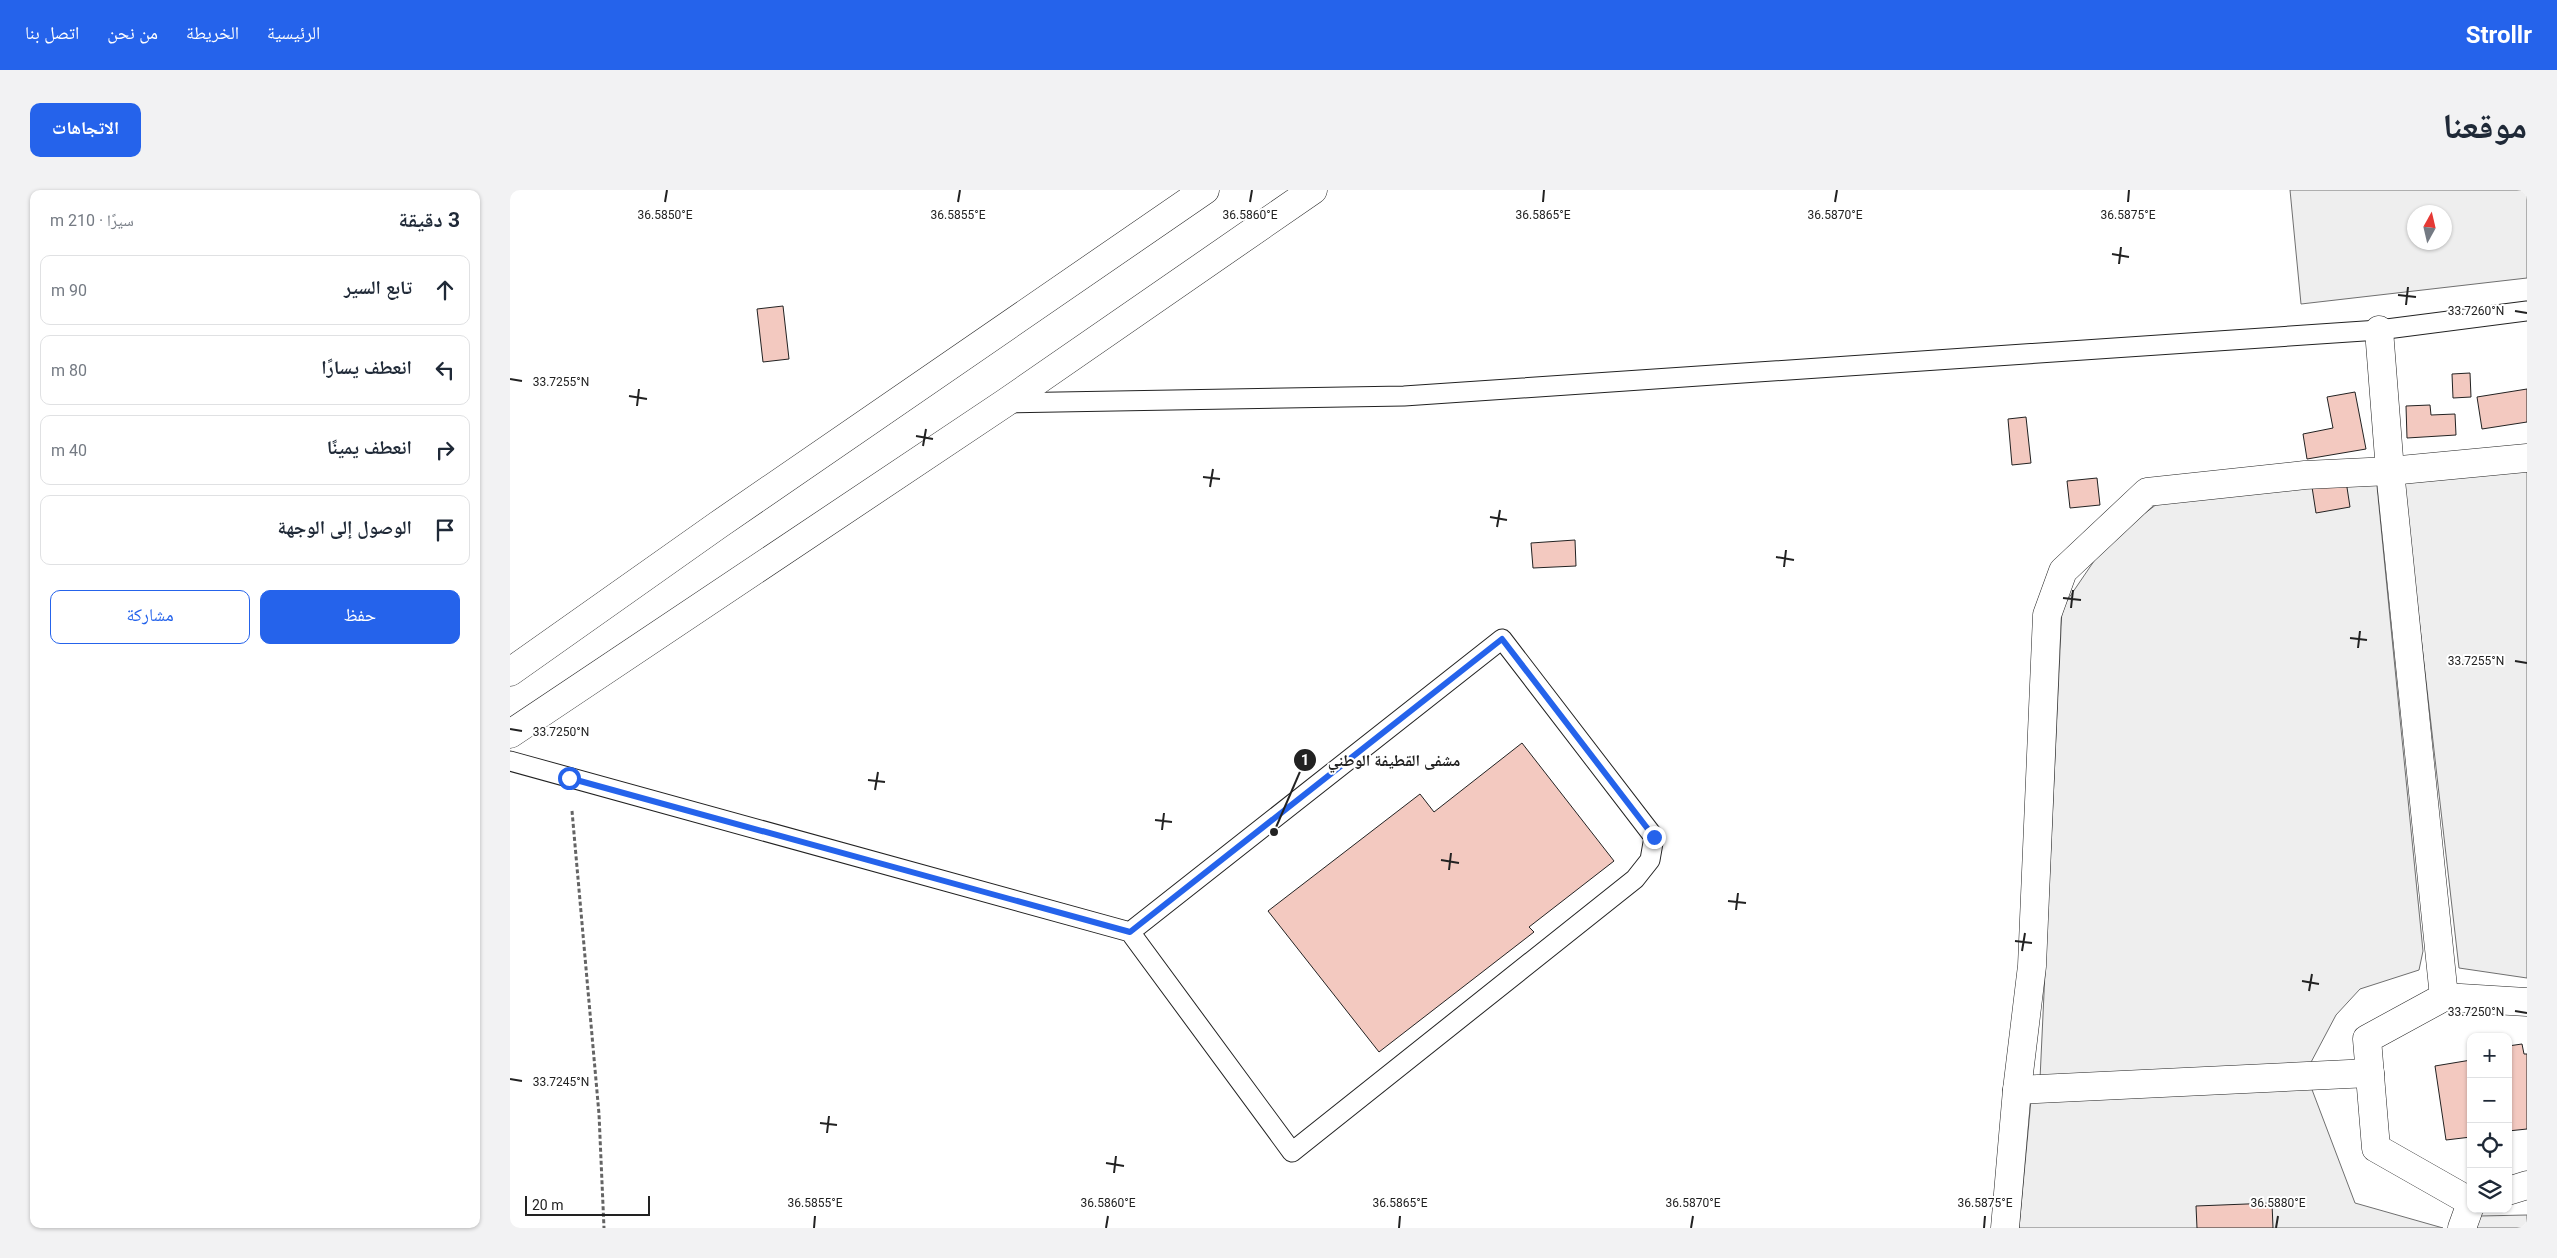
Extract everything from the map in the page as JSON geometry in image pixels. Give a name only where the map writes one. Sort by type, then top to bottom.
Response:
[{"type":"street","points":[[510,672],[718,525],[1205,190]]},
{"type":"street","points":[[510,734],[1005,404],[1313,190]]},
{"type":"street","points":[[2379,330],[2390,471],[2444,997]]},
{"type":"street","points":[[2005,1228],[2017,1090],[2032,966],[2048,615],[2063,571],[2147,492],[2305,475],[2390,471],[2527,458]]},
{"type":"street","points":[[2467,1201],[2376,1148],[2367,1039],[2444,997],[2527,1002]]},
{"type":"street","points":[[2017,1090],[2370,1073]]},
{"type":"street","points":[[2512,1190],[2527,1185]]},
{"type":"street","points":[[2462,1228],[2467,1213]]},
{"type":"lane","points":[[1005,404],[1404,396],[2379,330],[2527,311]]},
{"type":"lane","points":[[510,761],[1130,932],[1292,1152],[1635,879],[1650,860],[1654,837],[1502,639],[1130,932]]},
{"type":"path","points":[[569,778],[599,1114],[604,1228]]},
{"type":"shaded area","points":[[2290,190],[2527,190],[2527,278],[2301,304]]},
{"type":"shaded area","points":[[2527,467],[2527,978],[2459,968],[2403,480]]},
{"type":"shaded area","points":[[2376,476],[2423,951],[2419,970],[2360,989],[2336,1015],[2309,1066],[2040,1079],[2062,608],[2107,542],[2157,504]]},
{"type":"shaded area","points":[[2311,1087],[2355,1203],[2443,1228],[2019,1228],[2031,1100]]},
{"type":"shaded area","points":[[2527,1215],[2527,1228],[2476,1228],[2479,1216]]},
{"type":"building","points":[[783,306],[789,359],[763,362],[757,309]]},
{"type":"building","points":[[2470,373],[2471,397],[2453,398],[2452,374]]},
{"type":"building","points":[[2527,389],[2527,422],[2482,429],[2477,397]]},
{"type":"building","points":[[2355,392],[2366,449],[2307,459],[2303,434],[2333,428],[2327,397]]},
{"type":"building","points":[[2430,405],[2431,415],[2455,414],[2456,435],[2407,438],[2406,406]]},
{"type":"building","points":[[2026,417],[2031,463],[2012,465],[2008,419]]},
{"type":"building","points":[[2097,478],[2100,505],[2070,508],[2067,481]]},
{"type":"building","points":[[2346,481],[2350,507],[2316,513],[2312,487]]},
{"type":"building","points":[[1575,540],[1576,566],[1533,568],[1531,543]]},
{"type":"building","points":[[1522,743],[1614,861],[1529,927],[1534,932],[1379,1052],[1268,911],[1420,794],[1434,812]]},
{"type":"building","points":[[2522,1044],[2524,1054],[2527,1054],[2527,1129],[2512,1131],[2512,1078],[2512,1045]]},
{"type":"building","points":[[2467,1061],[2467,1137],[2446,1140],[2435,1066]]},
{"type":"building","points":[[2272,1203],[2273,1228],[2197,1228],[2196,1206]]},
{"type":"place","name":"مشفى القطيفة الوطني","points":[[1274,832]]},
{"type":"route","points":[[569,778],[1130,932],[1502,639],[1654,837]]}]
